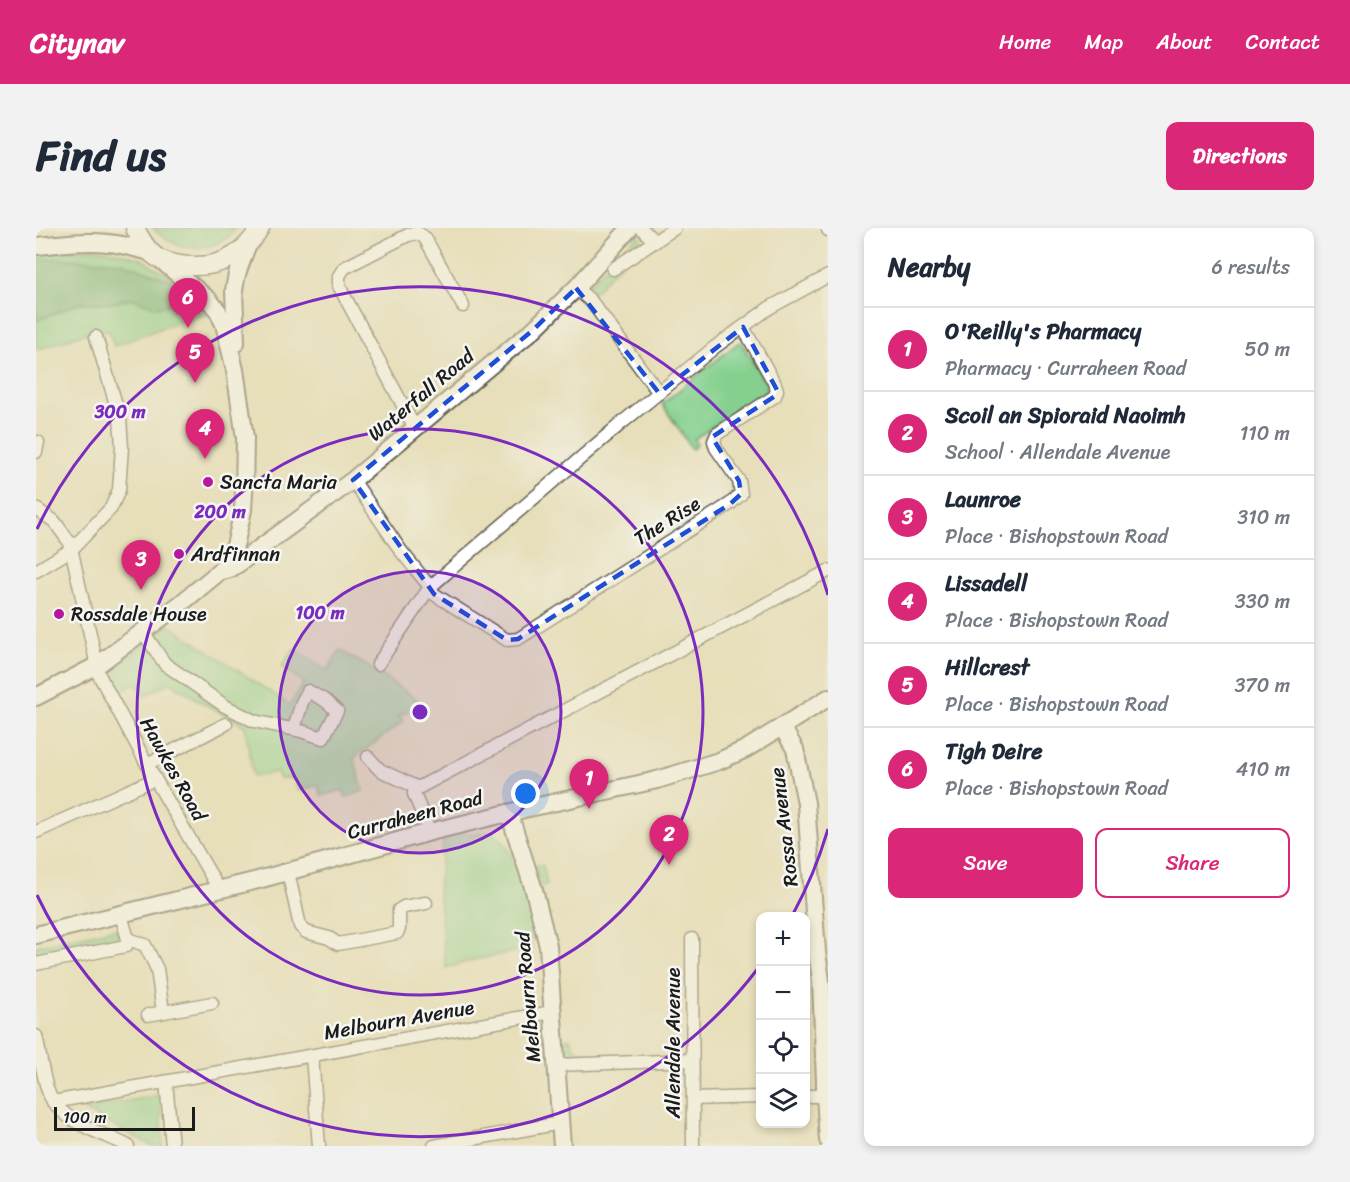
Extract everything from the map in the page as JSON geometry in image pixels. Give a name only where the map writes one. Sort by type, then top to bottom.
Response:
[{"type":"main road","points":[[135,228],[143,242],[157,257],[189,266],[210,265],[236,255],[260,228]]},
{"type":"street","name":"Waterfall Road","points":[[220,571],[230,569],[353,480],[533,330],[576,288],[630,228]]},
{"type":"street","points":[[641,228],[655,242]]},
{"type":"street","points":[[613,269],[675,228]]},
{"type":"street","points":[[415,428],[339,286],[339,276],[344,268],[408,234],[418,233],[425,237],[463,306]]},
{"type":"street","points":[[36,246],[76,242],[110,243],[157,257],[214,305],[224,324],[234,365],[245,446],[244,493],[240,528],[236,546],[220,571],[96,666],[36,697]]},
{"type":"street","points":[[234,365],[237,349],[234,290],[246,246]]},
{"type":"street","points":[[378,664],[430,587],[459,561],[715,347],[775,304],[828,276]]},
{"type":"street","points":[[576,288],[591,301],[659,393]]},
{"type":"street","name":"The Rise","points":[[353,480],[401,551],[434,594],[507,639],[518,639],[730,504],[741,494],[739,481],[716,448],[714,441],[717,434],[775,396],[777,390],[776,384],[743,327]]},
{"type":"street","points":[[36,571],[71,550],[111,508],[119,490],[122,447],[120,417],[96,337]]},
{"type":"street","name":"Hawkes Road","points":[[36,509],[54,521],[70,543],[99,675],[155,779],[220,891]]},
{"type":"street","points":[[240,528],[254,541],[266,543]]},
{"type":"street","points":[[430,832],[414,794],[418,788],[828,571]]},
{"type":"street","points":[[143,632],[165,664],[225,706],[254,721],[294,729]]},
{"type":"street","name":"Curraheen Road","points":[[36,935],[220,891],[430,832],[657,780],[734,755],[828,699]]},
{"type":"street","points":[[147,764],[226,724]]},
{"type":"street","name":"Rossa Avenue","points":[[782,727],[795,749],[806,802],[821,981],[828,1140]]},
{"type":"street","points":[[368,757],[380,770],[418,788]]},
{"type":"street","points":[[36,832],[155,779]]},
{"type":"street","name":"Melbourn Road","points":[[509,813],[534,890],[548,951],[562,1146]]},
{"type":"street","points":[[288,872],[300,926],[306,932],[326,936],[338,944],[397,933],[399,910],[426,903]]},
{"type":"street","points":[[36,964],[126,946],[128,939],[121,915]]},
{"type":"street","points":[[128,939],[145,945],[157,969],[163,1012]]},
{"type":"street","name":"Allendale Avenue","points":[[692,939],[693,1146]]},
{"type":"street","points":[[148,1015],[212,1003]]},
{"type":"street","name":"Melbourn Avenue","points":[[53,1102],[552,1012]]},
{"type":"street","points":[[36,1036],[48,1093],[53,1102],[76,1122],[128,1146]]},
{"type":"street","points":[[312,1056],[318,1146]]},
{"type":"street","points":[[556,1065],[692,1060]]},
{"type":"street","points":[[166,1082],[172,1146]]},
{"type":"street","points":[[810,1096],[825,1096]]},
{"type":"street","points":[[693,1099],[756,1097]]},
{"type":"street","points":[[434,1146],[561,1123]]},
{"type":"highlighted area","points":[[576,288],[659,393],[743,327],[777,390],[775,396],[712,437],[739,481],[741,494],[730,504],[518,639],[507,640],[434,594],[353,480],[533,330]]},
{"type":"green space","points":[[153,228],[236,228],[218,243],[195,248],[172,242]]},
{"type":"green space","points":[[638,235],[642,242],[595,292],[588,285]]},
{"type":"green space","points":[[92,248],[140,258],[173,278],[206,306],[209,314],[180,321],[114,346],[108,329],[91,336],[89,332],[36,350],[36,254]]},
{"type":"green space","points":[[36,259],[122,262],[170,280],[181,292],[173,302],[165,306],[155,307],[131,298],[113,303],[79,303],[36,321]]},
{"type":"green space","points":[[739,342],[767,386],[767,391],[694,439],[697,445],[692,449],[662,404]]},
{"type":"green space","points":[[168,624],[290,705],[304,682],[281,667],[294,649],[327,671],[340,650],[424,704],[398,716],[404,721],[354,758],[363,791],[346,797],[343,790],[321,796],[318,785],[298,791],[294,778],[280,779],[277,772],[253,776],[245,726],[170,682],[144,696],[135,683],[117,695],[108,679],[108,668],[130,655]]},
{"type":"green space","points":[[491,833],[500,838],[515,862],[539,937],[530,939],[531,948],[446,968],[438,890],[444,834]]},
{"type":"green space","points":[[543,865],[547,885],[540,886],[535,866]]},
{"type":"green space","points":[[118,928],[118,944],[36,959],[36,946]]},
{"type":"green space","points":[[570,1038],[573,1047],[589,1056],[588,1058],[563,1059],[563,1040]]},
{"type":"green space","points":[[160,1095],[163,1146],[152,1146],[82,1109]]},
{"type":"place","name":"Tigh Deire","points":[[188,328]]},
{"type":"place","name":"Hillcrest","points":[[195,383]]},
{"type":"place","name":"Lissadell","points":[[205,459]]},
{"type":"place","name":"Sancta Maria","points":[[208,482]]},
{"type":"place","name":"Ardfinnan","points":[[179,554]]},
{"type":"place","name":"Launroe","points":[[141,590]]},
{"type":"place","name":"Rossdale House","points":[[59,614]]},
{"type":"place","name":"O'Reilly's Pharmacy","points":[[589,809]]},
{"type":"place","name":"Scoil an Spioraid Naoimh","points":[[669,865]]}]
